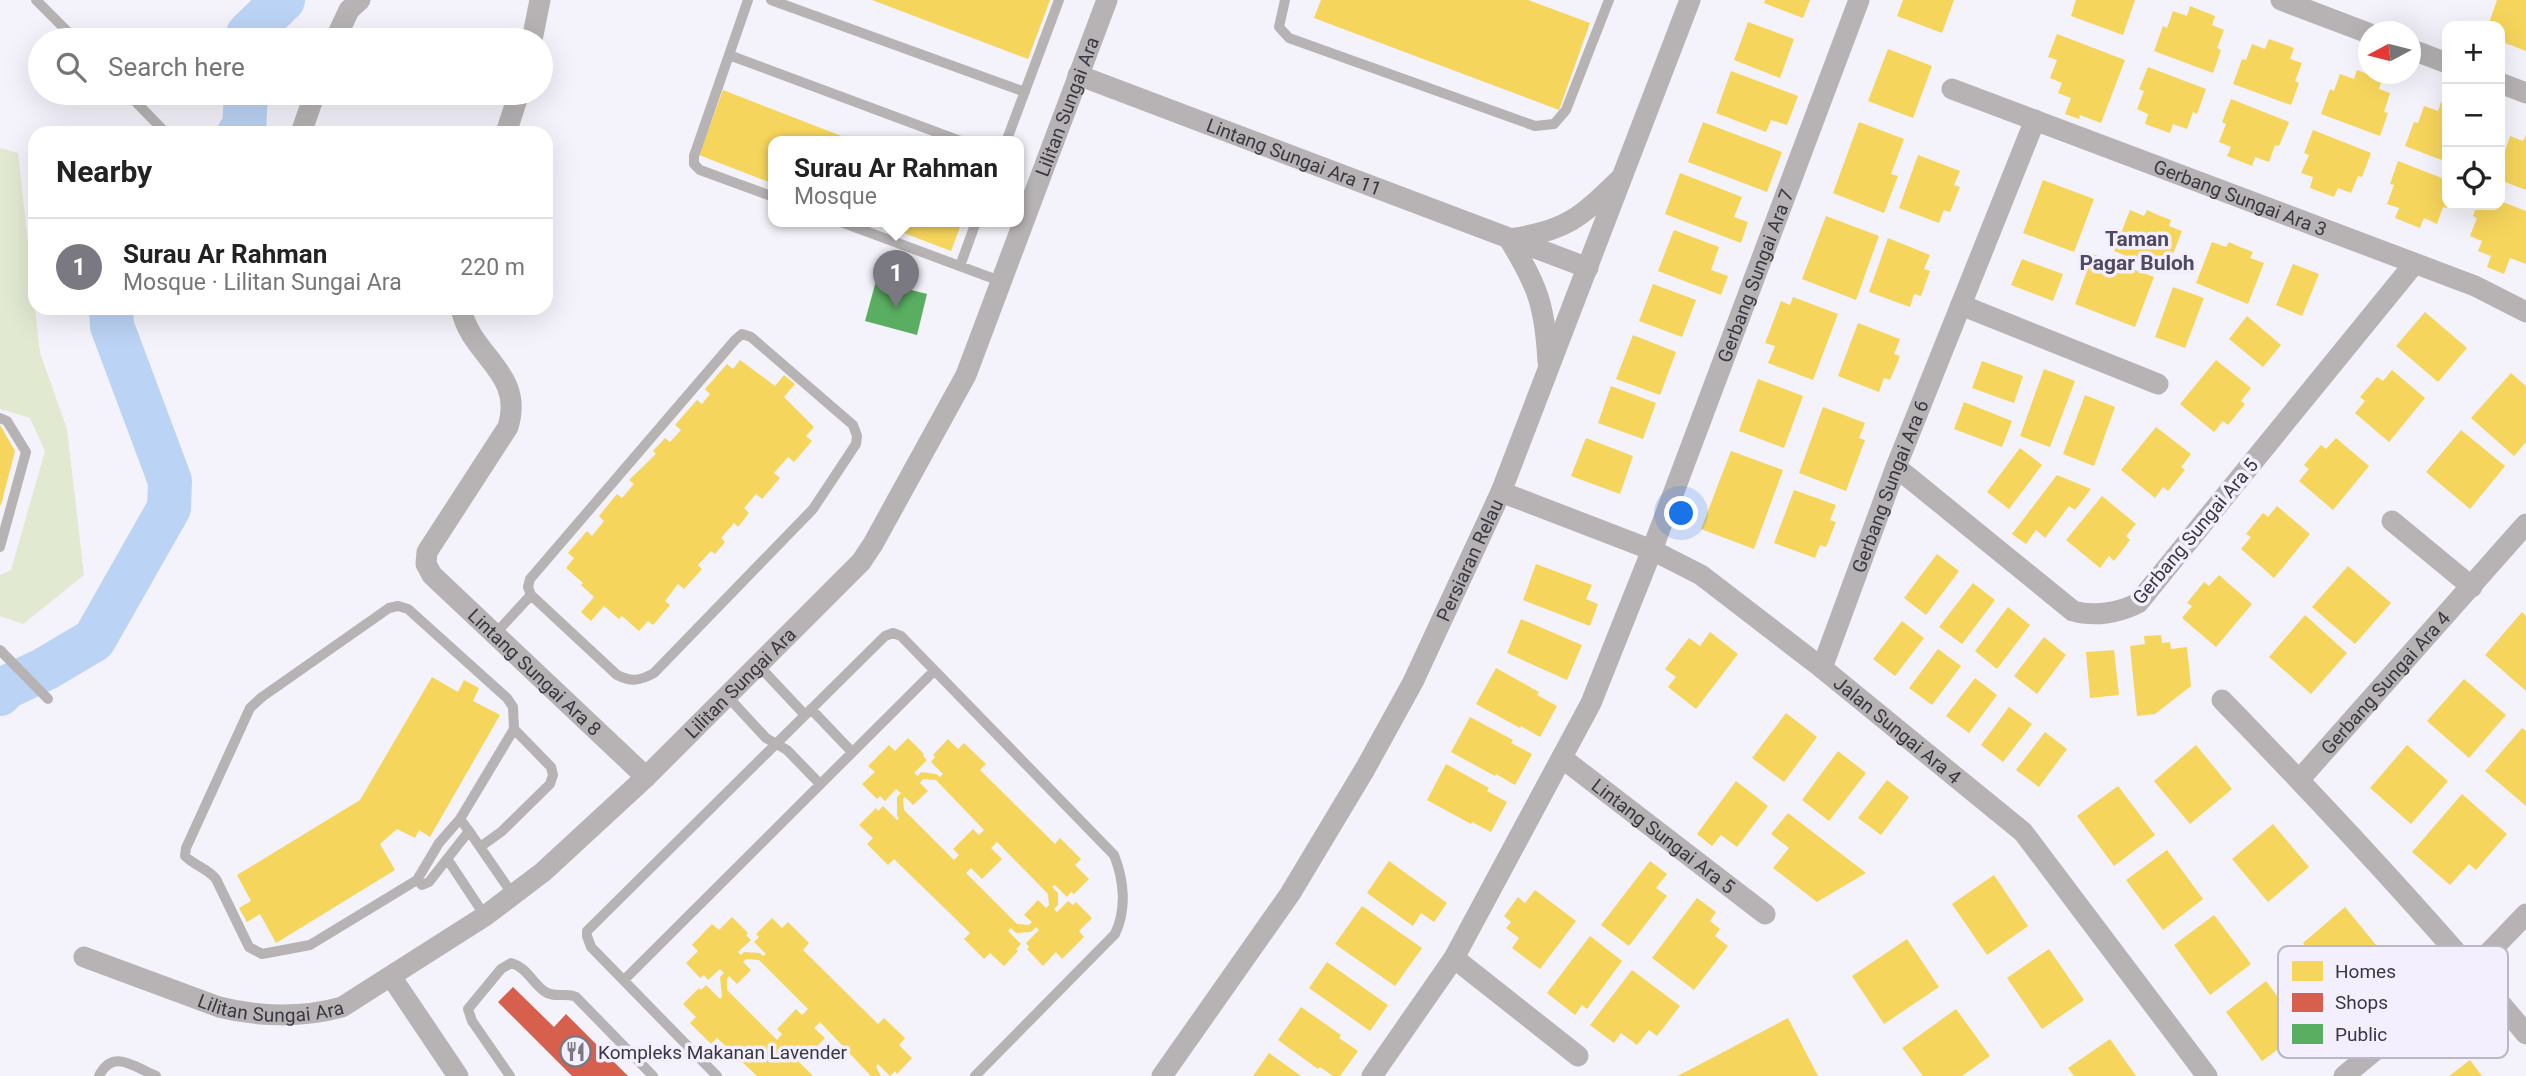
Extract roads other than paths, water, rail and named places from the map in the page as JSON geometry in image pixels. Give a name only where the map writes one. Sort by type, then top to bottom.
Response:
[{"type":"street","points":[[341,28],[349,10],[360,0]]},
{"type":"street","points":[[534,28],[540,0]]},
{"type":"street","name":"Lilitan Sungai Ara","points":[[1024,222],[1107,0]]},
{"type":"street","name":"Persiaran Relau","points":[[1165,1075],[1290,894],[1366,769],[1413,682],[1501,492],[1690,0]]},
{"type":"street","name":"Gerbang Sungai Ara 7","points":[[1652,550],[1859,0]]},
{"type":"street","points":[[2281,0],[2358,29]]},
{"type":"street","points":[[2421,53],[2442,61]]},
{"type":"street","name":"Lintang Sungai Ara 11","points":[[1079,75],[1588,268]]},
{"type":"street","points":[[2503,84],[2526,93]]},
{"type":"street","name":"Gerbang Sungai Ara 3","points":[[1952,89],[2475,286],[2525,310]]},
{"type":"street","points":[[303,126],[311,105]]},
{"type":"street","points":[[508,126],[515,105]]},
{"type":"street","name":"Gerbang Sungai Ara 6","points":[[1822,668],[1896,467],[2035,120]]},
{"type":"street","points":[[1549,371],[1547,330],[1542,304],[1534,280],[1509,239],[1538,235],[1570,223],[1593,205],[1624,174]]},
{"type":"street","name":"Lilitan Sungai Ara","points":[[84,957],[219,1007],[260,1015],[335,1009],[392,978],[485,916],[543,872],[646,777],[861,562],[966,375],[1022,227]]},
{"type":"street","name":"Gerbang Sungai Ara 5","points":[[1896,467],[2073,611],[2087,615],[2126,609],[2138,603],[2414,264]]},
{"type":"street","points":[[1961,304],[2158,384]]},
{"type":"street","name":"Lintang Sungai Ara 8","points":[[463,315],[469,332],[509,387],[512,414],[508,428],[427,552],[426,564],[432,575],[646,777]]},
{"type":"street","name":"Jalan Sungai Ara 4","points":[[1501,492],[1652,550],[1701,575],[1822,668],[2023,832],[2207,1076]]},
{"type":"street","points":[[2392,521],[2472,587]]},
{"type":"street","name":"Gerbang Sungai Ara 4","points":[[2300,780],[2526,524]]},
{"type":"street","points":[[1372,1076],[1454,958],[1562,758],[1591,703],[1652,550]]},
{"type":"street","points":[[2222,700],[2300,780],[2451,946]]},
{"type":"street","name":"Lintang Sungai Ara 5","points":[[1562,758],[1765,914]]},
{"type":"street","points":[[2496,946],[2526,914]]},
{"type":"street","points":[[1454,958],[1578,1056]]},
{"type":"street","points":[[392,978],[458,1076]]},
{"type":"street","points":[[2508,1012],[2526,1034]]},
{"type":"street","points":[[2344,1076],[2366,1058]]},
{"type":"lane","points":[[36,0],[63,28]]},
{"type":"lane","points":[[748,0],[694,156],[694,164],[700,170],[768,195]]},
{"type":"lane","points":[[771,0],[1025,92]]},
{"type":"lane","points":[[1008,136],[1059,0]]},
{"type":"lane","points":[[1285,0],[1279,27],[1289,38],[1535,127],[1554,124],[1566,110],[1609,0]]},
{"type":"lane","points":[[729,55],[948,136]]},
{"type":"lane","points":[[139,105],[159,126]]},
{"type":"lane","points":[[855,227],[1000,281]]},
{"type":"lane","points":[[960,266],[974,227]]},
{"type":"lane","points":[[742,334],[751,337],[853,425],[857,436],[856,443],[813,509],[654,673],[644,679],[634,681],[617,675],[531,596],[528,587],[530,579],[742,334]]},
{"type":"lane","points":[[0,418],[7,421],[26,452],[0,547]]},
{"type":"lane","points":[[495,634],[531,596]]},
{"type":"lane","points":[[398,606],[408,609],[507,698],[513,707],[514,729],[460,820],[439,843],[417,880],[310,945],[262,954],[255,952],[249,947],[216,879],[208,870],[191,862],[186,856],[186,848],[250,708],[389,608],[398,606]]},
{"type":"lane","points":[[717,1076],[588,942],[587,931],[889,634],[901,636],[1114,855],[1121,873],[1123,911],[1115,934],[975,1076]]},
{"type":"lane","points":[[0,650],[48,699]]},
{"type":"lane","points":[[759,666],[852,752]]},
{"type":"lane","points":[[624,980],[934,671]]},
{"type":"lane","points":[[728,697],[766,737],[788,750],[820,784]]},
{"type":"lane","points":[[480,847],[502,832],[550,784],[553,775],[551,767],[514,729]]},
{"type":"lane","points":[[460,820],[513,895]]},
{"type":"lane","points":[[417,880],[419,884],[427,884],[469,831]]},
{"type":"lane","points":[[447,860],[485,916]]},
{"type":"lane","points":[[510,1076],[472,1021],[468,1009],[510,962],[519,965],[547,993],[568,993],[576,997],[653,1076]]},
{"type":"lane","points":[[99,1076],[104,1065],[111,1061],[120,1061],[156,1076]]},
{"type":"waterway","points":[[254,28],[283,0]]},
{"type":"waterway","points":[[244,126],[245,105]]},
{"type":"waterway","points":[[0,694],[5,688],[45,669],[94,640],[169,508],[170,481],[112,326],[111,315]]},
{"type":"place","name":"Surau Ar Rahman","points":[[896,308]]},
{"type":"place","name":"Kompleks Makanan Lavender","points":[[575,1052]]},
{"type":"district","name":"Taman Pagar Buloh","points":[[2137,251]]}]
